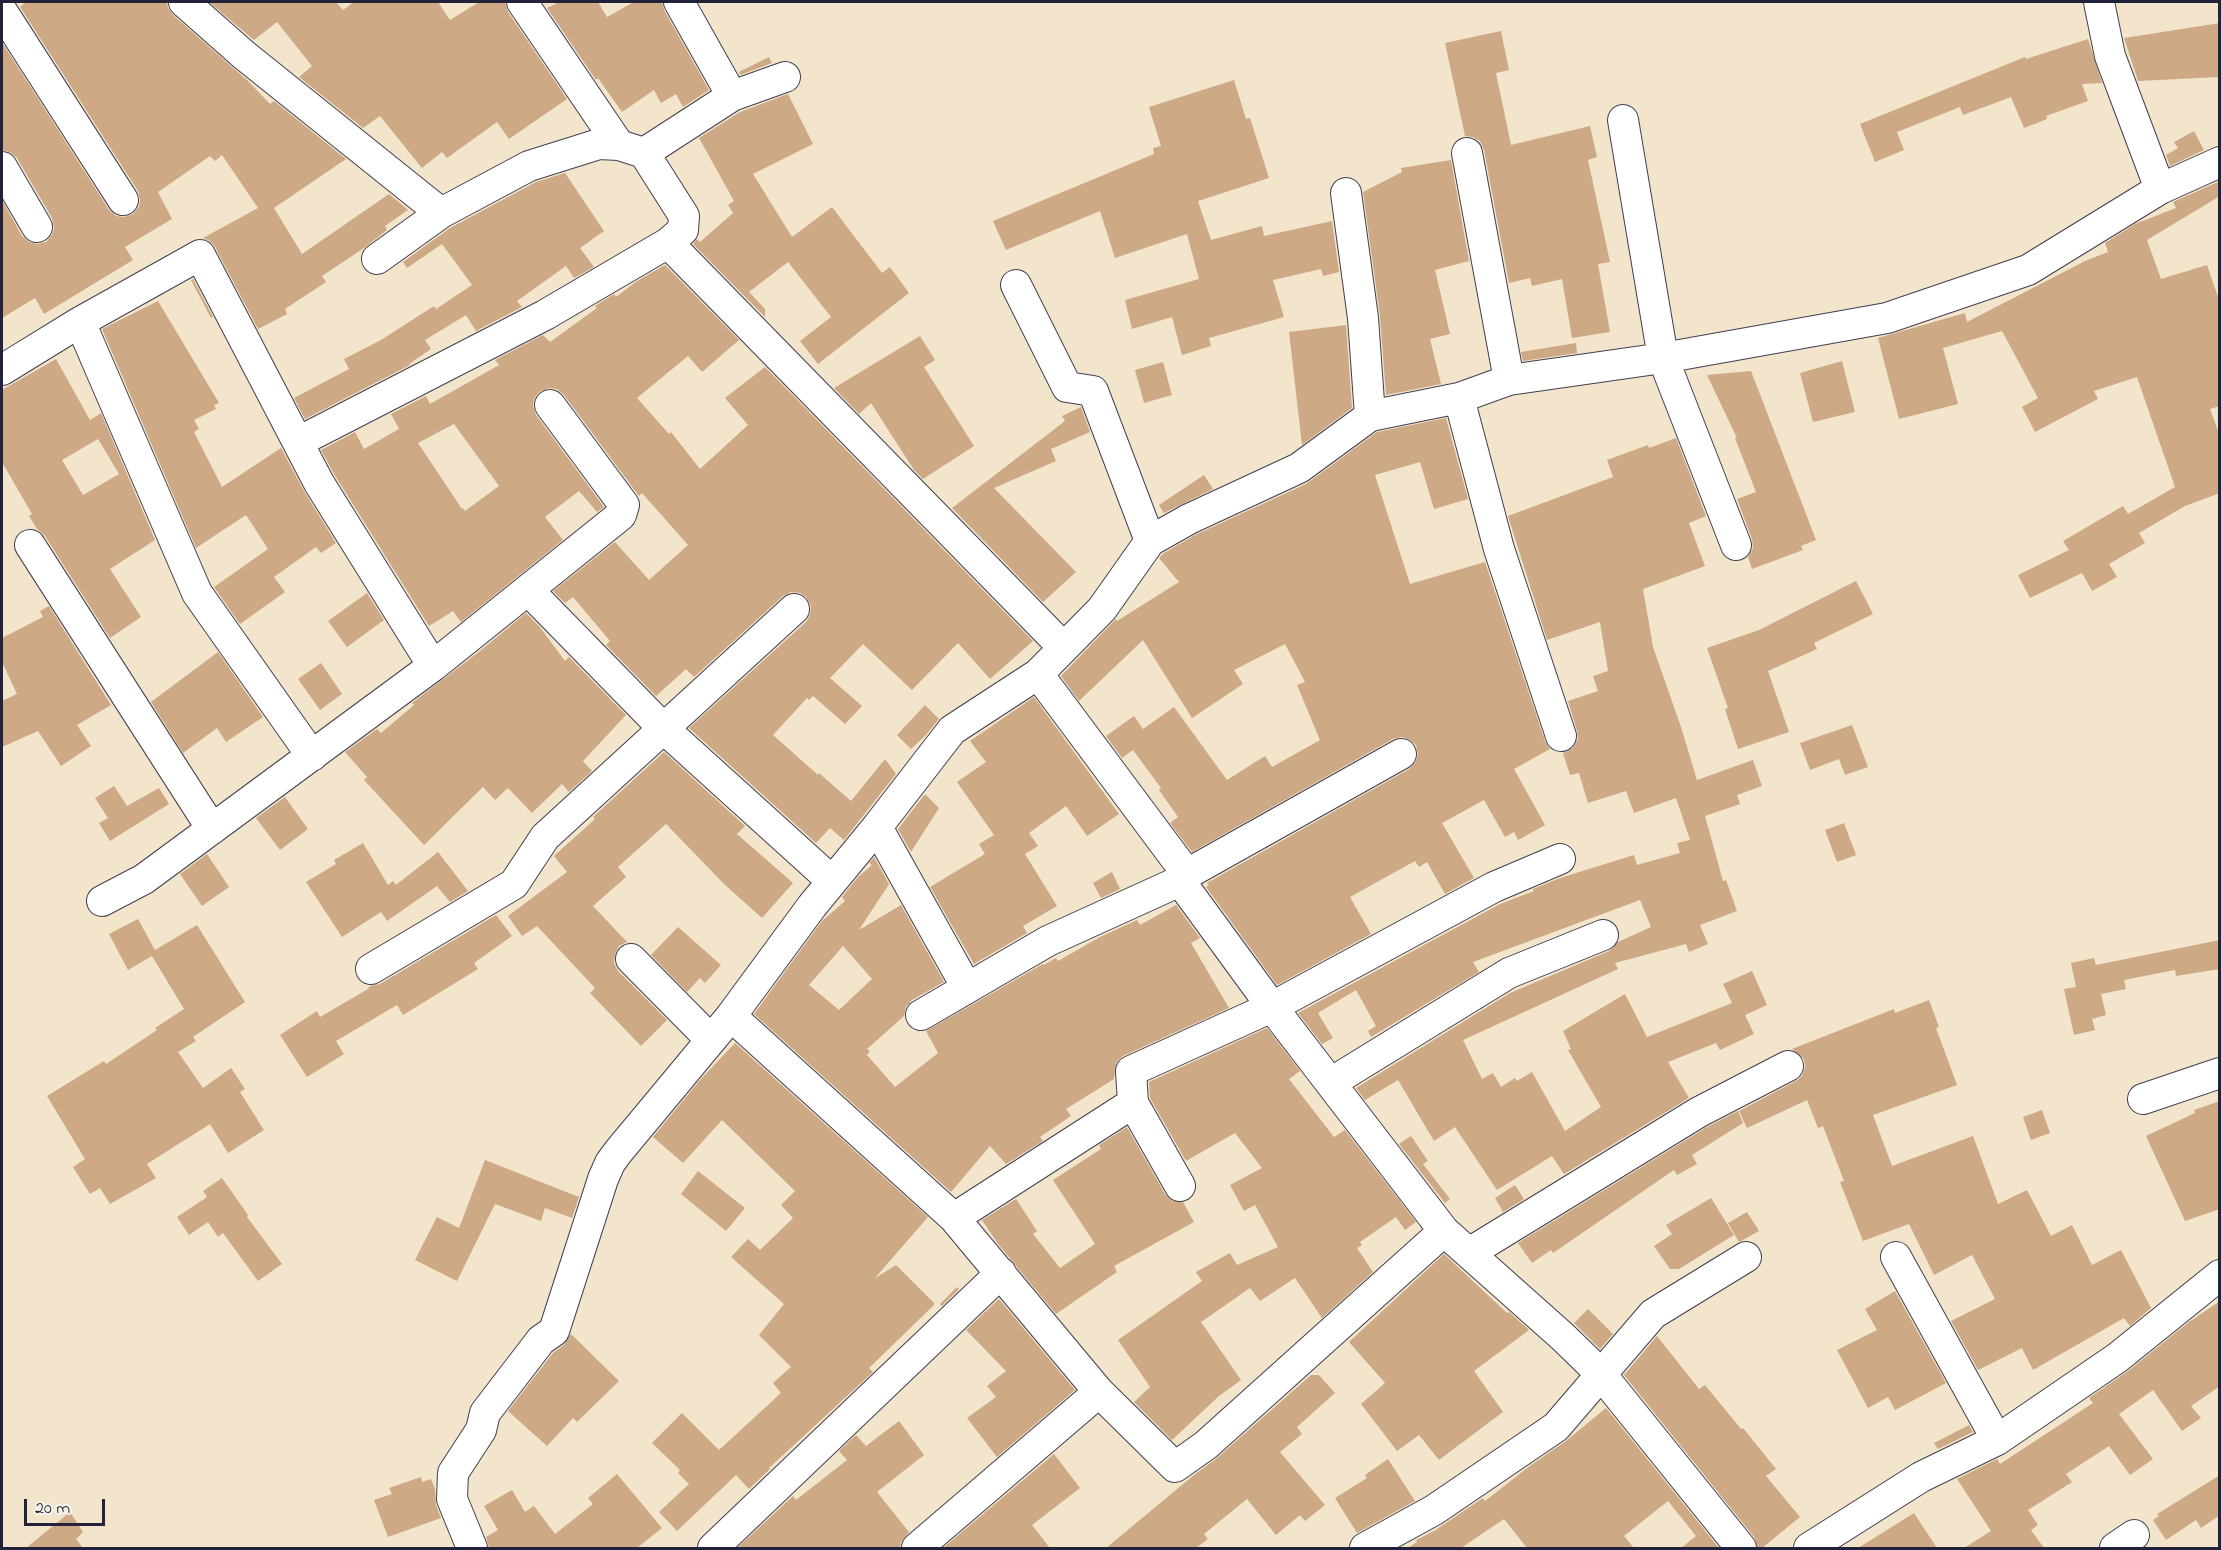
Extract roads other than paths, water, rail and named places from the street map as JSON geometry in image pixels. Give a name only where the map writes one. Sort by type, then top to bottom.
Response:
[{"type":"street","points":[[184,2],[244,55],[441,213]]},
{"type":"street","points":[[298,442],[545,315],[669,243],[683,230],[684,216],[522,2]]},
{"type":"street","points":[[679,2],[732,96]]},
{"type":"street","points":[[2099,2],[2110,56],[2160,189]]},
{"type":"street","points":[[2,11],[123,200]]},
{"type":"street","points":[[377,259],[441,213],[530,166],[599,144],[632,149],[732,96],[784,77]]},
{"type":"street","points":[[1623,120],[1663,358],[1736,545]]},
{"type":"street","points":[[1467,153],[1509,380]]},
{"type":"street","points":[[472,1548],[453,1498],[453,1473],[481,1430],[485,1413],[541,1340],[554,1331],[610,1163],[731,1016],[812,906],[952,730],[1038,674],[1102,609],[1150,541],[1189,519],[1299,468],[1370,416],[1459,398],[1509,380],[1663,358],[1898,315],[2028,270],[2160,189],[2220,162]]},
{"type":"street","points":[[2,167],[37,228]]},
{"type":"street","points":[[1346,193],[1363,318],[1370,416]]},
{"type":"street","points":[[669,243],[1063,647]]},
{"type":"street","points":[[2,370],[80,322],[200,255],[319,483],[433,666]]},
{"type":"street","points":[[1016,285],[1067,387],[1094,391],[1150,541]]},
{"type":"street","points":[[80,322],[197,592],[312,756]]},
{"type":"street","points":[[1459,398],[1499,549],[1561,736]]},
{"type":"street","points":[[102,901],[144,879],[433,666],[624,510],[624,504],[550,405]]},
{"type":"street","points":[[30,545],[212,829]]},
{"type":"street","points":[[528,590],[663,728],[832,881]]},
{"type":"street","points":[[371,969],[514,884],[545,837],[794,609]]},
{"type":"street","points":[[1038,674],[1184,878],[1272,1007],[1332,1082],[1444,1231],[1600,1373],[1741,1548]]},
{"type":"street","points":[[921,1015],[1048,941],[1184,878],[1401,754]]},
{"type":"street","points":[[877,827],[967,988]]},
{"type":"street","points":[[1180,1186],[1133,1102],[1131,1071],[1272,1007],[1494,887],[1560,859]]},
{"type":"street","points":[[1332,1082],[1509,973],[1603,935]]},
{"type":"street","points":[[631,959],[711,1040]]},
{"type":"street","points":[[731,1016],[954,1218],[1099,1392],[1175,1467],[1206,1445],[1444,1231]]},
{"type":"street","points":[[1469,1252],[1699,1112],[1788,1066]]},
{"type":"street","points":[[2143,1099],[2220,1073]]},
{"type":"street","points":[[954,1218],[1133,1102]]},
{"type":"street","points":[[1365,1548],[1434,1510],[1556,1427],[1653,1314],[1746,1257]]},
{"type":"street","points":[[1896,1257],[1996,1440]]},
{"type":"street","points":[[713,1548],[1001,1273]]},
{"type":"street","points":[[1809,1548],[1922,1478],[1996,1440],[2117,1358],[2219,1276]]},
{"type":"street","points":[[917,1548],[1099,1392]]}]
